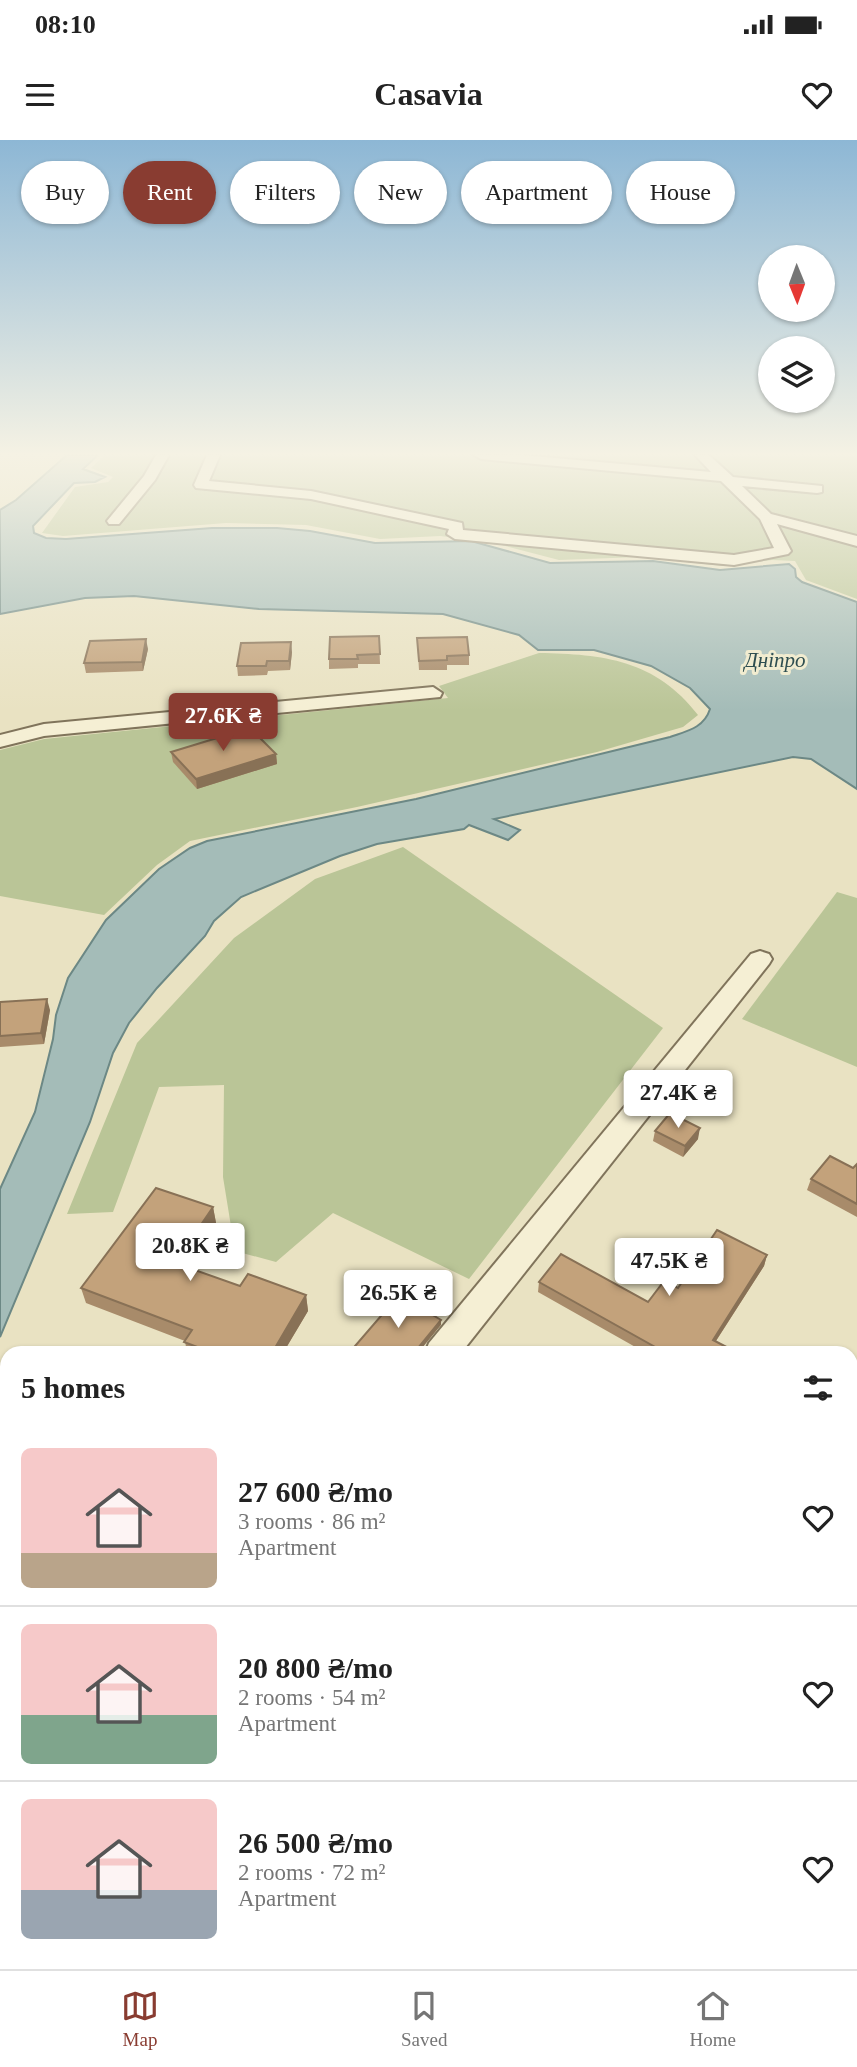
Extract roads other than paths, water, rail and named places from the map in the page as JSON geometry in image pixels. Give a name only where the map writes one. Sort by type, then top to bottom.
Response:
[{"type":"street","points":[[526,540],[734,559],[783,551],[778,540]]},
{"type":"street","points":[[0,741],[44,730],[433,692]]},
{"type":"lane","points":[[447,1346],[760,959]]},
{"type":"water","name":"Дніпро","points":[[0,540],[361,540],[375,543],[471,541],[550,563],[653,561],[720,570],[789,564],[802,582],[857,602],[857,789],[811,759],[793,757],[494,819],[520,830],[508,840],[469,825],[464,829],[377,844],[340,856],[241,897],[214,921],[205,936],[129,1023],[113,1053],[90,1122],[0,1337],[0,1189],[35,1112],[53,1039],[56,1015],[68,978],[106,920],[159,869],[190,848],[207,841],[416,799],[670,737],[699,725],[710,709],[690,688],[651,666],[594,650],[538,650],[519,635],[443,614],[259,609],[134,596],[85,598],[0,614]]}]
